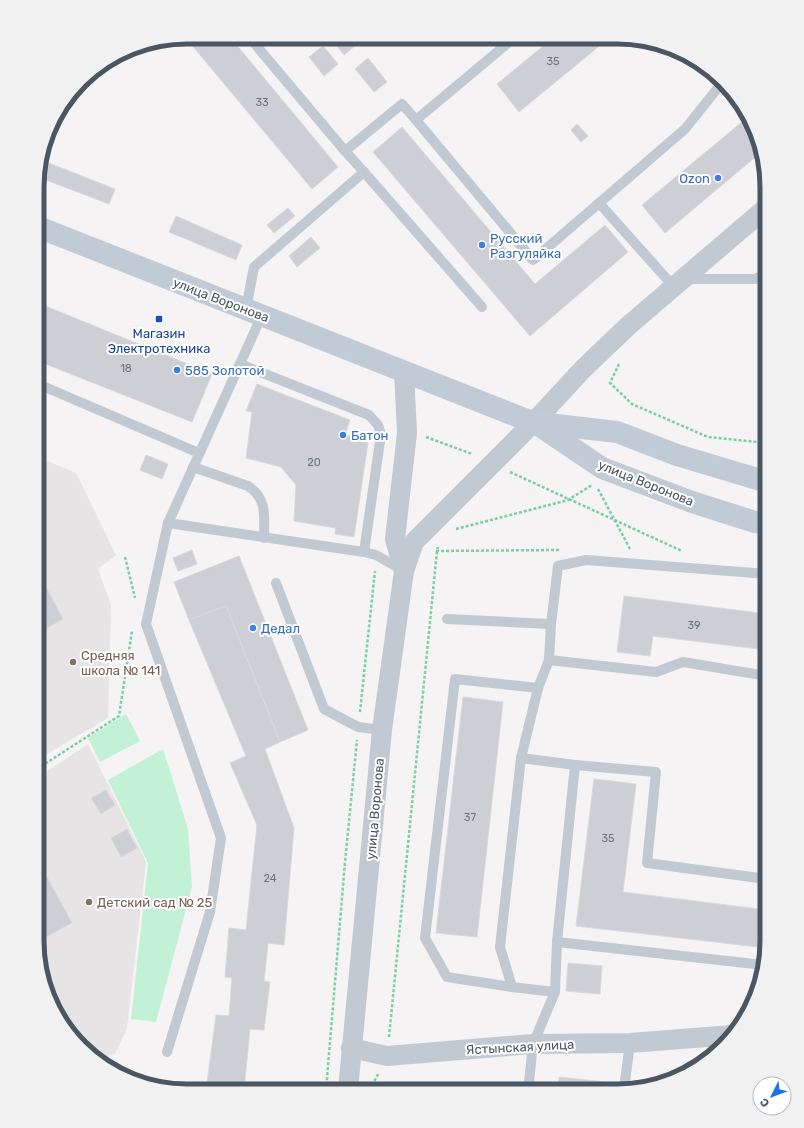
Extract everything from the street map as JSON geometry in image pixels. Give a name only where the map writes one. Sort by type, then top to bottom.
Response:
[{"type":"main road","name":"улица Воронова","points":[[44,229],[533,422],[602,468],[692,502],[760,523]]},
{"type":"main road","name":"улица Воронова","points":[[533,422],[616,432],[677,455],[760,480]]},
{"type":"street","points":[[533,422],[628,326],[760,213]]},
{"type":"street","name":"улица Воронова","points":[[404,372],[407,433],[395,539],[404,571]]},
{"type":"street","name":"улица Воронова","points":[[351,1048],[382,730],[404,571],[414,542],[533,422]]},
{"type":"street","name":"Ястынская улица","points":[[351,1048],[387,1056],[533,1044],[630,1042],[724,1036]]},
{"type":"street","points":[[348,1084],[351,1048]]},
{"type":"lane","points":[[255,44],[482,307]]},
{"type":"lane","points":[[416,120],[507,44]]},
{"type":"lane","points":[[345,150],[402,104],[533,260],[685,129],[719,87]]},
{"type":"lane","points":[[167,1052],[210,912],[221,838],[146,624],[168,523],[240,364],[254,312],[254,267],[364,172]]},
{"type":"lane","points":[[599,203],[678,283],[755,279],[760,277]]},
{"type":"lane","points":[[240,364],[369,415],[376,421],[380,434],[364,552]]},
{"type":"lane","points":[[44,387],[199,453]]},
{"type":"lane","points":[[194,467],[248,486],[256,493],[264,508],[264,538]]},
{"type":"lane","points":[[168,523],[364,552],[376,555],[404,571]]},
{"type":"lane","points":[[512,987],[500,947],[521,758],[538,688],[549,660],[551,624],[558,566],[586,560],[760,573]]},
{"type":"lane","points":[[276,583],[324,709],[358,727],[382,730]]},
{"type":"lane","points":[[447,619],[551,624]]},
{"type":"lane","points":[[549,660],[656,672],[683,662],[760,675]]},
{"type":"lane","points":[[538,688],[455,679],[426,938],[447,978],[555,992]]},
{"type":"lane","points":[[521,758],[575,765],[656,772],[647,863],[760,878]]},
{"type":"lane","points":[[529,1084],[533,1044],[555,992],[557,942],[575,765]]},
{"type":"lane","points":[[557,942],[758,964]]},
{"type":"lane","points":[[625,1084],[630,1042]]},
{"type":"path","points":[[619,363],[610,383],[632,404],[708,438],[760,442]]},
{"type":"path","points":[[422,436],[472,454]]},
{"type":"path","points":[[510,472],[686,553]]},
{"type":"path","points":[[450,530],[568,500],[595,483],[631,551]]},
{"type":"path","points":[[387,1056],[436,559],[439,545]]},
{"type":"path","points":[[326,1084],[345,862],[376,555]]},
{"type":"path","points":[[125,557],[136,602]]},
{"type":"path","points":[[44,764],[119,716],[133,625]]},
{"type":"shaded area","name":"Средняя школа № 141","points":[[44,460],[76,473],[116,555],[98,569],[111,605],[108,718],[44,756]]},
{"type":"shaded area","name":"Детский сад № 25","points":[[88,744],[146,862],[127,1028],[115,1054],[105,1058],[86,1042],[68,1020],[55,996],[47,969],[44,950],[44,773]]},
{"type":"green space","points":[[126,714],[140,741],[100,762],[88,738]]},
{"type":"green space","points":[[163,749],[188,829],[192,887],[156,1022],[131,1019],[148,863],[108,780]]},
{"type":"building","points":[[191,44],[236,44],[338,167],[312,189]]},
{"type":"building","points":[[335,44],[355,44],[356,45],[344,55]]},
{"type":"building","points":[[546,44],[602,44],[519,112],[497,84]]},
{"type":"building","points":[[323,46],[338,64],[324,76],[309,57]]},
{"type":"building","points":[[368,58],[387,82],[374,92],[355,69]]},
{"type":"building","points":[[743,121],[749,132],[756,156],[665,233],[642,205]]},
{"type":"building","points":[[577,124],[588,136],[581,142],[571,130]]},
{"type":"building","points":[[402,127],[535,284],[605,225],[628,252],[530,336],[373,152]]},
{"type":"building","points":[[46,162],[115,189],[109,204],[44,179]]},
{"type":"building","points":[[288,208],[295,216],[274,233],[267,225]]},
{"type":"building","points":[[176,216],[242,245],[236,260],[169,232]]},
{"type":"building","points":[[311,237],[320,248],[297,267],[289,256]]},
{"type":"building","points":[[44,305],[212,374],[192,422],[44,363]]},
{"type":"building","points":[[257,384],[350,420],[345,434],[368,443],[354,537],[335,534],[336,528],[294,521],[296,485],[281,467],[246,458],[252,412],[246,411]]},
{"type":"building","points":[[146,455],[168,464],[162,479],[140,470]]},
{"type":"building","points":[[192,550],[197,564],[178,571],[173,558]]},
{"type":"building","points":[[239,556],[308,730],[280,742],[226,606],[189,620],[174,582]]},
{"type":"building","points":[[44,583],[63,619],[47,628],[44,622]]},
{"type":"building","points":[[624,596],[760,613],[760,649],[653,636],[650,656],[617,652]]},
{"type":"building","points":[[226,606],[280,742],[265,749],[294,828],[284,945],[268,943],[264,981],[270,982],[264,1030],[250,1029],[245,1084],[207,1084],[216,1015],[229,1016],[232,978],[225,977],[229,928],[246,930],[257,825],[230,763],[246,756],[189,620]]},
{"type":"building","points":[[463,697],[503,702],[477,937],[436,933]]},
{"type":"building","points":[[594,779],[636,784],[623,892],[760,909],[760,947],[576,926]]},
{"type":"building","points":[[106,790],[115,805],[101,814],[91,798]]},
{"type":"building","points":[[127,829],[137,848],[121,857],[111,838]]},
{"type":"building","points":[[44,872],[72,923],[44,938]]},
{"type":"building","points":[[568,963],[602,966],[600,994],[566,991]]},
{"type":"building","points":[[559,1077],[605,1082],[605,1084],[558,1084]]},
{"type":"place","name":"Ozon","points":[[718,178]]},
{"type":"place","name":"Русский Разгуляйка","points":[[482,245]]},
{"type":"place","name":"Магазин Электротехника","points":[[159,319]]},
{"type":"place","name":"585 Золотой","points":[[177,370]]},
{"type":"place","name":"Батон","points":[[343,435]]},
{"type":"place","name":"Дедал","points":[[253,628]]},
{"type":"place","name":"Средняя школа № 141","points":[[73,662]]},
{"type":"place","name":"Детский сад № 25","points":[[89,902]]}]
